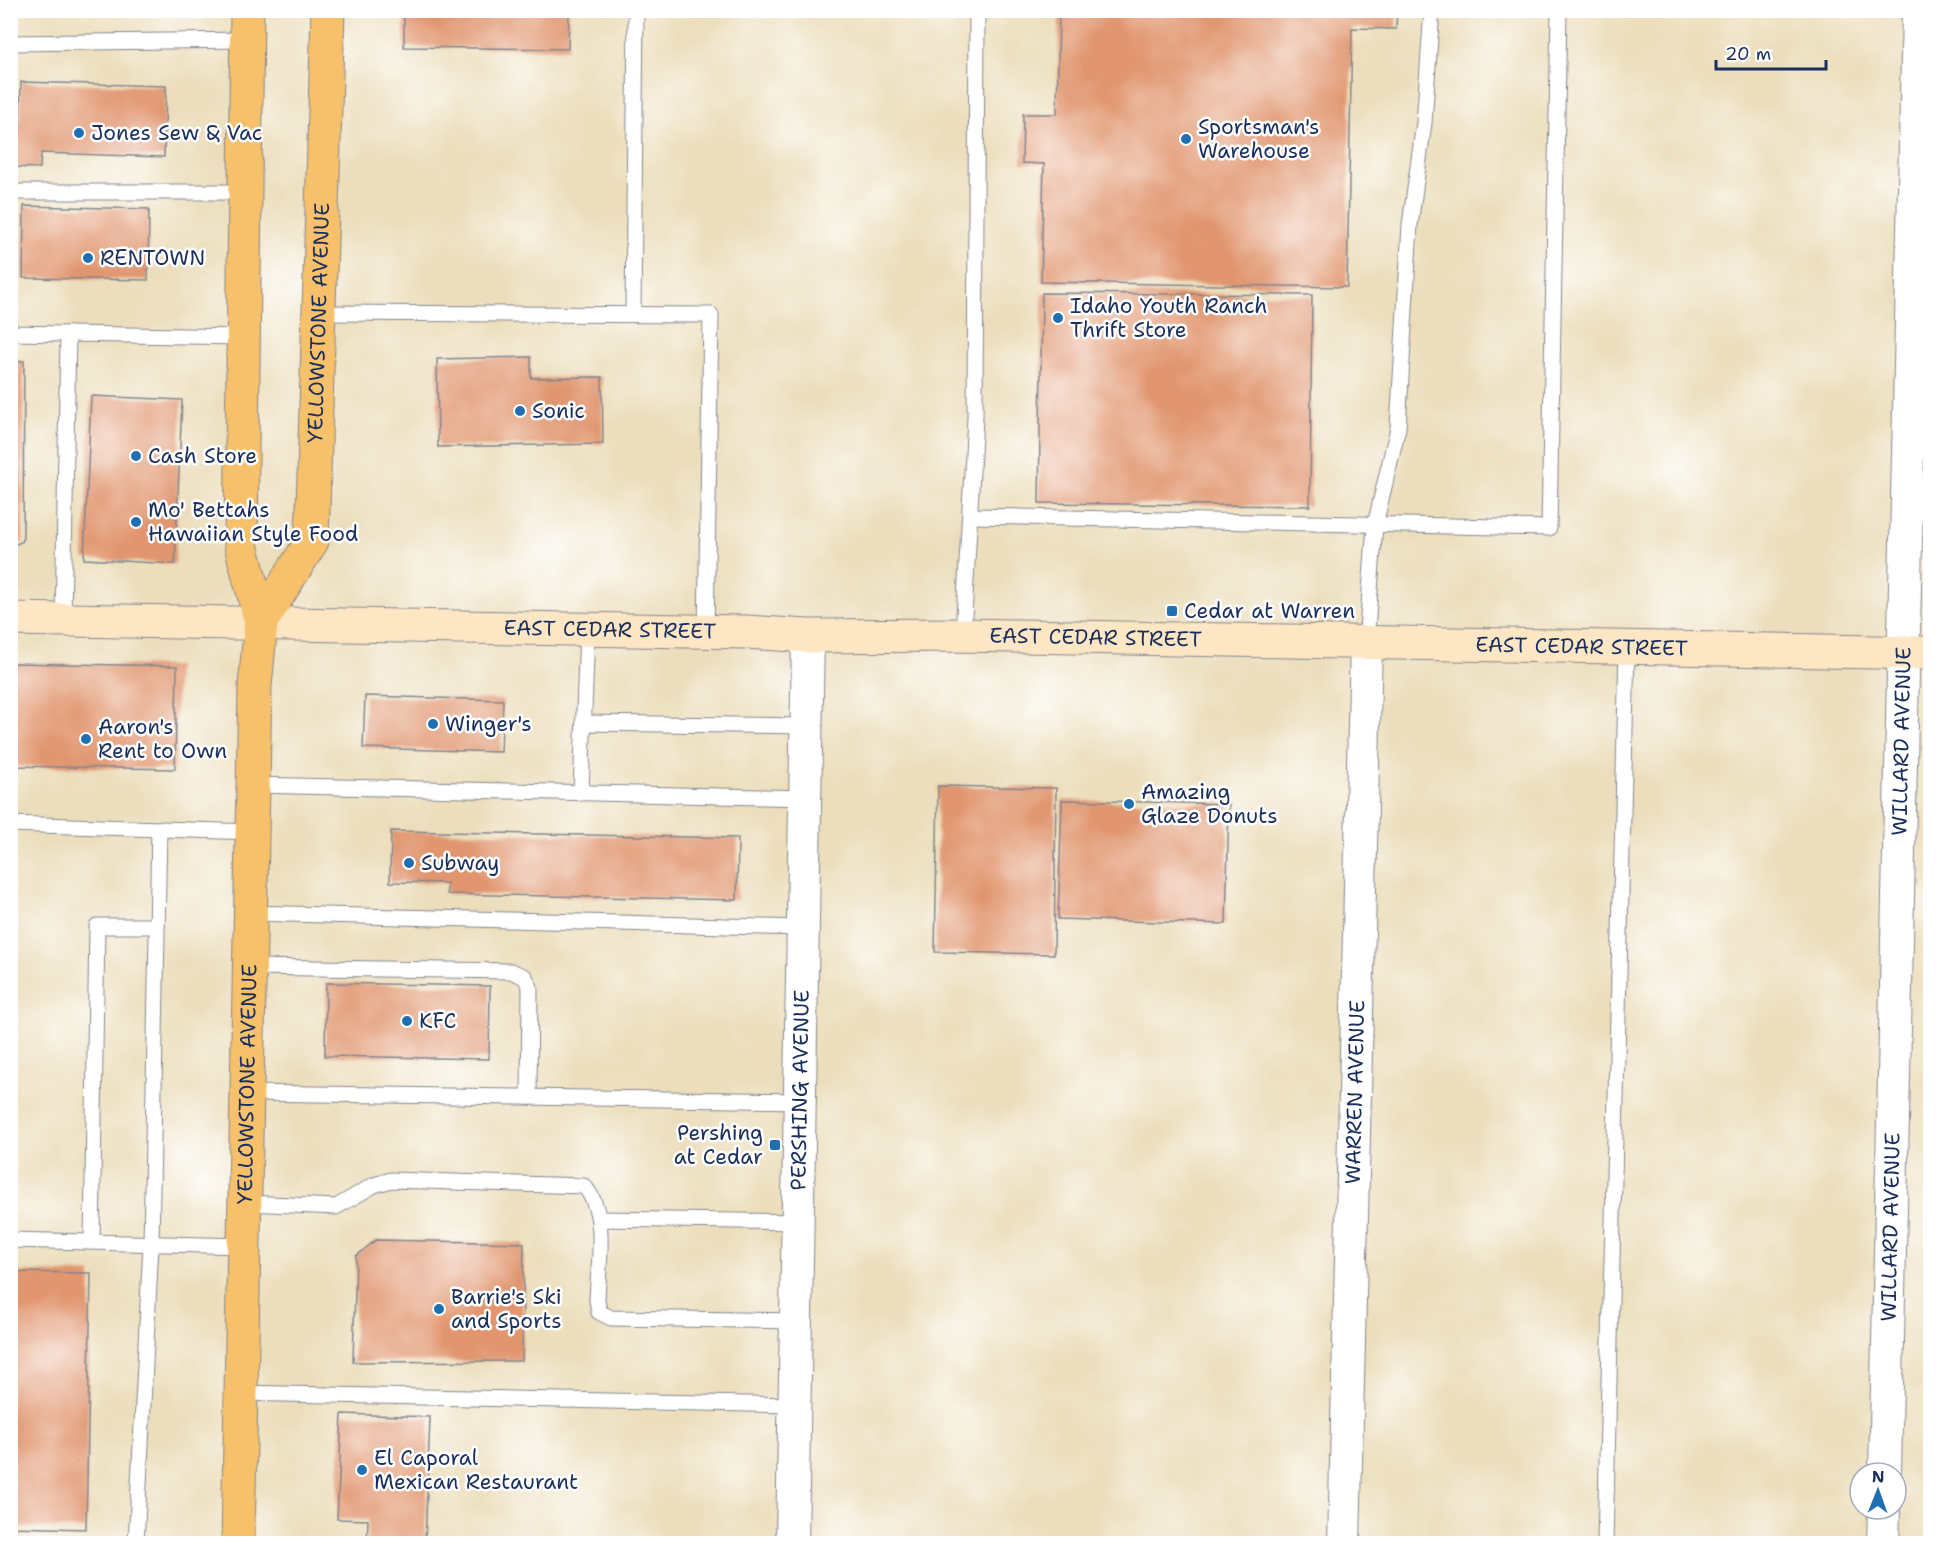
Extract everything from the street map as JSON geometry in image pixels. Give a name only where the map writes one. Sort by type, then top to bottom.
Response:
[{"type":"main road","name":"YELLOWSTONE AVENUE","points":[[261,622],[312,541],[328,10]]},
{"type":"main road","name":"YELLOWSTONE AVENUE","points":[[238,1544],[255,687],[261,622],[241,545],[247,25]]},
{"type":"street","name":"WILLARD AVENUE","points":[[1885,1461],[1917,653],[1918,10]]},
{"type":"street","name":"EAST CEDAR STREET","points":[[10,619],[261,622],[808,636],[963,635],[1917,653]]},
{"type":"street","name":"PERSHING AVENUE","points":[[792,1544],[808,636]]},
{"type":"street","name":"WARREN AVENUE","points":[[1344,1544],[1366,643]]},
{"type":"street","points":[[1883,1544],[1884,1521]]},
{"type":"lane","points":[[633,314],[636,10]]},
{"type":"lane","points":[[963,635],[975,418],[977,10]]},
{"type":"lane","points":[[1366,643],[1375,525],[1398,428],[1410,225],[1424,123],[1432,10]]},
{"type":"lane","points":[[971,516],[1548,528],[1559,10]]},
{"type":"lane","points":[[10,43],[247,25]]},
{"type":"lane","points":[[10,192],[244,192]]},
{"type":"lane","points":[[318,313],[711,315],[706,633]]},
{"type":"lane","points":[[10,333],[243,337]]},
{"type":"lane","points":[[63,620],[68,334]]},
{"type":"lane","points":[[581,793],[587,630]]},
{"type":"lane","points":[[1605,1544],[1627,649]]},
{"type":"lane","points":[[584,723],[807,726]]},
{"type":"lane","points":[[253,785],[805,798]]},
{"type":"lane","points":[[10,824],[252,832]]},
{"type":"lane","points":[[136,1544],[152,1244],[159,829]]},
{"type":"lane","points":[[251,913],[803,928]]},
{"type":"lane","points":[[92,1242],[96,926],[157,926]]},
{"type":"lane","points":[[250,967],[511,971],[525,977],[530,987],[529,1097]]},
{"type":"lane","points":[[247,1093],[800,1101]]},
{"type":"lane","points":[[245,1203],[336,1207],[374,1185],[391,1180],[584,1186],[595,1198],[599,1219],[597,1300],[599,1312],[611,1318],[796,1321]]},
{"type":"lane","points":[[599,1219],[798,1222]]},
{"type":"lane","points":[[10,1240],[244,1246]]},
{"type":"lane","points":[[241,1393],[794,1405]]},
{"type":"building","points":[[404,10],[569,10],[568,49],[404,47]]},
{"type":"building","name":"Sportsman's Warehouse","points":[[1059,10],[1397,10],[1396,29],[1352,28],[1347,287],[1041,282],[1044,164],[1022,163],[1023,114],[1057,114]]},
{"type":"building","points":[[21,82],[166,86],[164,157],[41,153],[40,168],[10,167],[10,123],[20,123]]},
{"type":"building","points":[[24,206],[149,209],[148,280],[23,278]]},
{"type":"building","points":[[1042,293],[1312,295],[1310,506],[1039,503]]},
{"type":"building","name":"Sonic","points":[[531,357],[531,378],[602,377],[603,444],[438,447],[437,359]]},
{"type":"building","points":[[10,361],[24,361],[23,541],[10,547]]},
{"type":"building","points":[[91,396],[182,400],[175,564],[84,559]]},
{"type":"building","points":[[10,663],[177,666],[175,769],[10,766]]},
{"type":"building","name":"Winger's","points":[[365,696],[503,700],[501,752],[363,748]]},
{"type":"building","points":[[938,786],[1056,788],[1054,954],[935,952]]},
{"type":"building","points":[[1062,800],[1229,804],[1226,924],[1058,919]]},
{"type":"building","points":[[391,831],[738,838],[737,900],[447,894],[447,883],[390,882]]},
{"type":"building","name":"KFC","points":[[326,983],[490,986],[489,1059],[325,1056]]},
{"type":"building","name":"Barrie's Ski and Sports","points":[[376,1240],[524,1243],[522,1361],[353,1362],[356,1256]]},
{"type":"building","points":[[10,1272],[91,1273],[86,1529],[10,1527]]},
{"type":"building","points":[[342,1414],[430,1417],[425,1544],[367,1542],[368,1520],[337,1519]]},
{"type":"place","name":"Jones Sew & Vac","points":[[79,133]]},
{"type":"place","name":"Sportsman's Warehouse","points":[[1186,139]]},
{"type":"place","name":"RENTOWN","points":[[88,258]]},
{"type":"place","name":"Idaho Youth Ranch Thrift Store","points":[[1058,318]]},
{"type":"place","name":"Sonic","points":[[520,411]]},
{"type":"place","name":"Cash Store","points":[[136,456]]},
{"type":"place","name":"Mo' Bettahs Hawaiian Style Food","points":[[136,522]]},
{"type":"place","name":"Cedar at Warren","points":[[1172,611]]},
{"type":"place","name":"Winger's","points":[[433,724]]},
{"type":"place","name":"Aaron's Rent to Own","points":[[86,739]]},
{"type":"place","name":"Amazing Glaze Donuts","points":[[1129,804]]},
{"type":"place","name":"Subway","points":[[409,863]]},
{"type":"place","name":"KFC","points":[[407,1021]]},
{"type":"place","name":"Pershing at Cedar","points":[[775,1145]]},
{"type":"place","name":"Barrie's Ski and Sports","points":[[439,1309]]},
{"type":"place","name":"El Caporal Mexican Restaurant","points":[[362,1470]]}]
